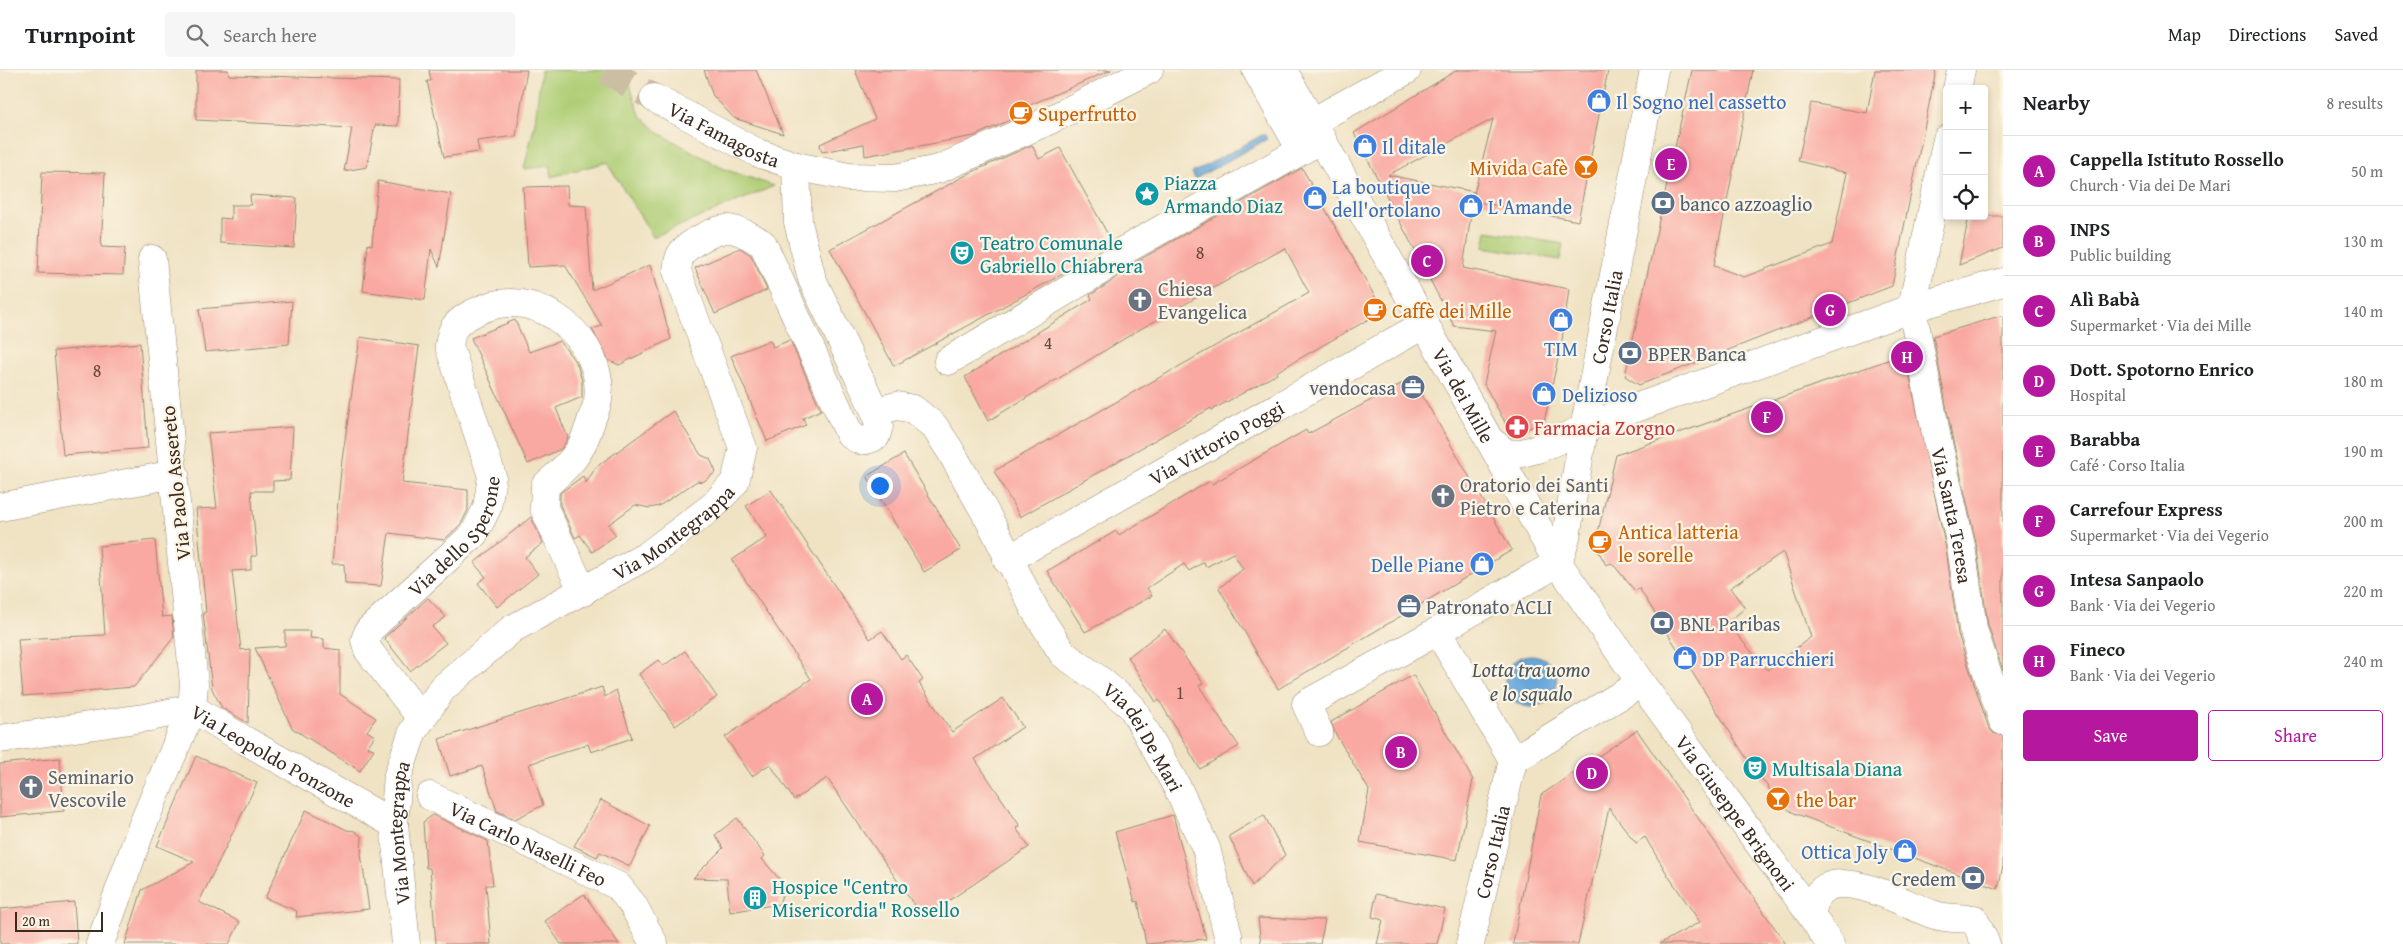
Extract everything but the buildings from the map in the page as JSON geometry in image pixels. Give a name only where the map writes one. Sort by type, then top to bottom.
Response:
[{"type":"street","points":[[875,411],[812,279],[798,222],[796,166],[848,177],[886,178],[939,169],[1048,121],[1149,70]]},
{"type":"street","points":[[1256,70],[1312,137]]},
{"type":"street","name":"Via dei Mille","points":[[1283,70],[1312,137],[1425,324],[1558,563],[1641,683]]},
{"type":"street","points":[[948,361],[1098,272],[1123,252],[1312,137],[1408,70]]},
{"type":"street","name":"Corso Italia","points":[[1558,563],[1566,537],[1584,429],[1654,70]]},
{"type":"street","points":[[1958,85],[1961,70]]},
{"type":"street","name":"Via Famagosta","points":[[654,98],[758,154],[796,166]]},
{"type":"street","points":[[1912,308],[1943,158]]},
{"type":"street","name":"Via Montegrappa","points":[[406,944],[394,824],[398,775],[413,731],[443,688],[512,629],[648,555],[713,506],[735,482],[743,448],[677,271],[680,254],[691,245],[716,231],[729,229],[749,235],[762,244],[842,419],[849,433],[858,441],[866,442],[876,436],[879,426],[875,411]]},
{"type":"street","name":"Via Paolo Assereto","points":[[100,944],[143,824],[192,708],[194,684],[175,474],[152,259]]},
{"type":"street","points":[[1492,442],[1506,453],[1518,454],[1537,449],[1628,411],[1912,308],[2003,282]]},
{"type":"street","name":"Via dello Sperone","points":[[422,719],[368,650],[365,640],[370,630],[474,534],[487,508],[492,476],[449,346],[453,328],[470,314],[490,305],[515,302],[536,307],[563,320],[584,344],[596,372],[598,400],[588,430],[576,456],[545,486],[544,508],[583,592]]},
{"type":"street","name":"Via Santa Teresa","points":[[1912,308],[1937,438],[1961,546],[1973,629],[2003,721]]},
{"type":"street","name":"Via Vittorio Poggi","points":[[1007,560],[1425,324]]},
{"type":"street","name":"Via dei De Mari","points":[[875,411],[896,406],[913,409],[934,426],[950,450],[1007,560],[1062,654],[1101,681],[1132,707],[1177,787],[1206,848],[1228,935],[1228,944]]},
{"type":"street","points":[[0,508],[175,474]]},
{"type":"street","points":[[1319,732],[1306,704],[1558,563]]},
{"type":"street","points":[[1438,631],[1513,760],[1641,683]]},
{"type":"street","name":"Via Giuseppe Brignoni","points":[[1641,683],[1811,914],[1830,944]]},
{"type":"street","name":"Via Leopoldo Ponzone","points":[[0,739],[150,717],[192,708],[246,741],[394,824]]},
{"type":"street","name":"Corso Italia","points":[[1470,944],[1513,760]]},
{"type":"street","name":"Via Carlo Naselli Feo","points":[[430,796],[618,886],[633,906],[654,944]]},
{"type":"street","points":[[1811,914],[1818,893],[1829,886],[1850,884],[1882,892],[1934,915],[1974,920],[1986,944]]},
{"type":"green space","points":[[541,70],[625,70],[640,115],[659,133],[724,169],[774,186],[653,237],[607,162],[551,177],[551,166],[524,169],[535,122]]},
{"type":"green space","points":[[1487,231],[1563,244],[1560,260],[1484,247]]},
{"type":"water","points":[[1264,134],[1267,139],[1195,179],[1192,173]]},
{"type":"water","name":"Lotta tra uomo e lo squalo","points":[[1526,655],[1536,655],[1550,662],[1557,676],[1557,686],[1550,700],[1536,707],[1526,707],[1516,703],[1509,696],[1505,686],[1505,676],[1509,666],[1516,659]]},
{"type":"tunnel","points":[[606,70],[654,98]]},
{"type":"place","name":"Il Sogno nel cassetto","points":[[1599,101]]},
{"type":"place","name":"Superfrutto","points":[[1021,113]]},
{"type":"place","name":"Il ditale","points":[[1365,146]]},
{"type":"place","name":"Barabba","points":[[1671,164]]},
{"type":"place","name":"Mivida Cafè","points":[[1586,167]]},
{"type":"place","name":"Piazza Armando Diaz","points":[[1147,194]]},
{"type":"place","name":"La boutique dell'ortolano","points":[[1315,198]]},
{"type":"place","name":"banco azzoaglio","points":[[1663,203]]},
{"type":"place","name":"L'Amande","points":[[1471,206]]},
{"type":"place","name":"Teatro Comunale Gabriello Chiabrera","points":[[962,253]]},
{"type":"place","name":"Alì Babà","points":[[1427,261]]},
{"type":"place","name":"Chiesa Evangelica","points":[[1140,300]]},
{"type":"place","name":"Caffè dei Mille","points":[[1375,310]]},
{"type":"place","name":"Intesa Sanpaolo","points":[[1830,310]]},
{"type":"place","name":"TIM","points":[[1561,320]]},
{"type":"place","name":"BPER Banca","points":[[1630,353]]},
{"type":"place","name":"Fineco","points":[[1907,357]]},
{"type":"place","name":"vendocasa","points":[[1413,387]]},
{"type":"place","name":"Delizioso","points":[[1544,394]]},
{"type":"place","name":"Carrefour Express","points":[[1767,417]]},
{"type":"place","name":"Farmacia Zorgno","points":[[1517,427]]},
{"type":"place","name":"Oratorio dei Santi Pietro e Caterina","points":[[1443,496]]},
{"type":"place","name":"Antica latteria le sorelle","points":[[1600,542]]},
{"type":"place","name":"Delle Piane","points":[[1482,564]]},
{"type":"place","name":"Patronato ACLI","points":[[1409,606]]},
{"type":"place","name":"BNL Paribas","points":[[1662,623]]},
{"type":"place","name":"DP Parrucchieri","points":[[1685,658]]},
{"type":"place","name":"Cappella Istituto Rossello","points":[[867,699]]},
{"type":"place","name":"INPS","points":[[1401,752]]},
{"type":"place","name":"Multisala Diana","points":[[1755,768]]},
{"type":"place","name":"Dott. Spotorno Enrico","points":[[1592,773]]},
{"type":"place","name":"Seminario Vescovile","points":[[31,787]]},
{"type":"place","name":"the bar","points":[[1778,799]]},
{"type":"place","name":"Ottica Joly","points":[[1905,851]]},
{"type":"place","name":"Credem","points":[[1973,878]]},
{"type":"place","name":"Hospice \"Centro Misericordia\" Rossello","points":[[755,898]]}]
